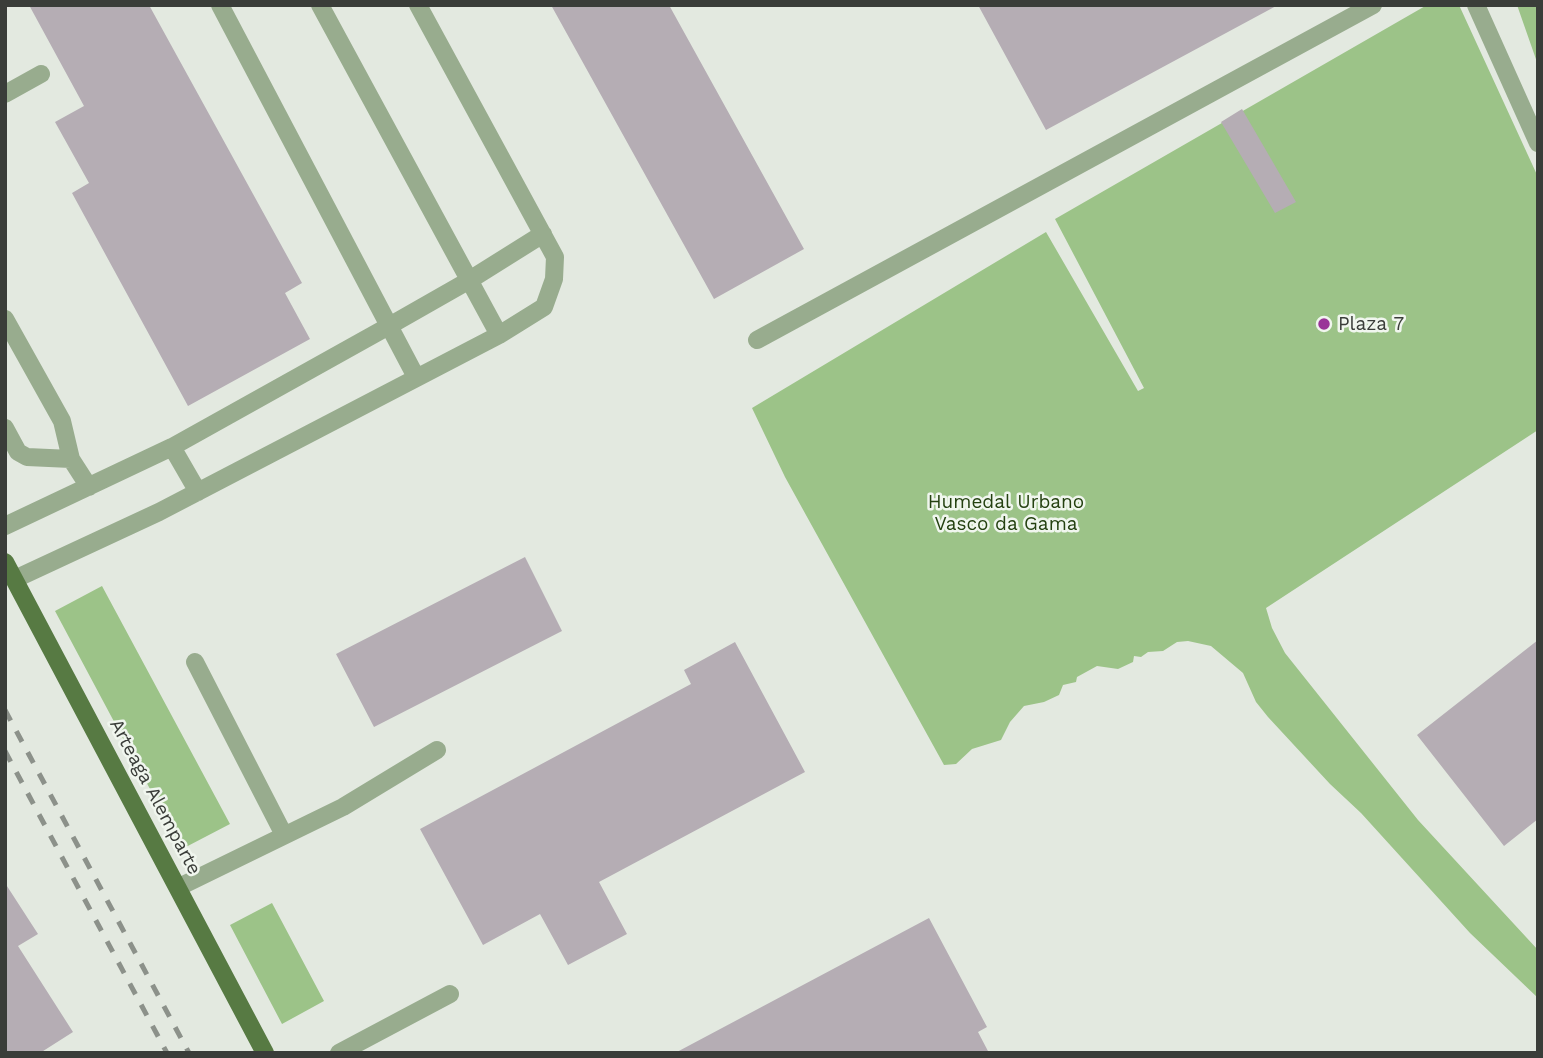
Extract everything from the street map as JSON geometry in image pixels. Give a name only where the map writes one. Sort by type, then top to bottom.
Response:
[{"type":"main road","name":"Arteaga Alemparte","points":[[5,562],[265,1053]]},
{"type":"street","points":[[220,5],[416,377]]},
{"type":"street","points":[[320,5],[499,335]]},
{"type":"street","points":[[15,579],[319,431],[499,335],[544,307],[554,279],[555,257],[418,5]]},
{"type":"street","points":[[757,340],[1373,5]]},
{"type":"street","points":[[1476,5],[1538,143]]},
{"type":"street","points":[[5,94],[41,74]]},
{"type":"street","points":[[5,526],[172,446],[389,327],[542,234]]},
{"type":"street","points":[[5,319],[62,421],[71,459],[89,487]]},
{"type":"street","points":[[5,428],[18,452],[27,457],[71,459]]},
{"type":"street","points":[[172,446],[198,492]]},
{"type":"street","points":[[195,662],[284,835]]},
{"type":"street","points":[[178,887],[343,807],[437,750]]},
{"type":"street","points":[[339,1053],[450,994]]},
{"type":"green space","name":"Humedal Urbano Vasco da Gama","points":[[1427,5],[1459,5],[1538,177],[1538,430],[1266,608],[1272,628],[1285,653],[1418,820],[1538,950],[1538,998],[1470,933],[1361,813],[1330,784],[1256,702],[1243,673],[1211,646],[1188,641],[1177,642],[1163,651],[1148,652],[1141,657],[1134,656],[1133,662],[1118,669],[1097,666],[1077,677],[1076,682],[1063,685],[1059,695],[1044,702],[1024,706],[1010,722],[1001,740],[972,749],[956,764],[944,765],[785,477],[752,408],[1046,232],[1138,391],[1144,388],[1055,219]]},
{"type":"green space","points":[[1517,5],[1538,5],[1538,65]]},
{"type":"green space","points":[[102,586],[230,824],[182,849],[55,611]]},
{"type":"green space","points":[[272,903],[324,1001],[282,1024],[230,925]]},
{"type":"building","points":[[29,5],[149,5],[302,283],[285,293],[310,339],[188,406],[72,193],[89,183],[55,122],[84,106]]},
{"type":"building","points":[[551,5],[669,5],[804,249],[714,299]]},
{"type":"building","points":[[978,5],[1278,5],[1046,130]]},
{"type":"building","points":[[1242,109],[1296,202],[1275,213],[1221,122]]},
{"type":"building","points":[[525,557],[562,631],[374,727],[336,654]]},
{"type":"building","points":[[1538,640],[1538,819],[1504,846],[1417,735]]},
{"type":"building","points":[[735,642],[805,772],[599,882],[627,934],[568,965],[540,914],[483,945],[420,829],[691,684],[684,670]]},
{"type":"building","points":[[5,883],[38,934],[18,946],[73,1032],[40,1053],[5,1053]]},
{"type":"building","points":[[929,918],[987,1027],[978,1032],[989,1053],[675,1053]]},
{"type":"railway","points":[[5,710],[189,1053]]},
{"type":"railway","points":[[5,751],[167,1053]]},
{"type":"place","name":"Plaza 7","points":[[1324,324]]}]
